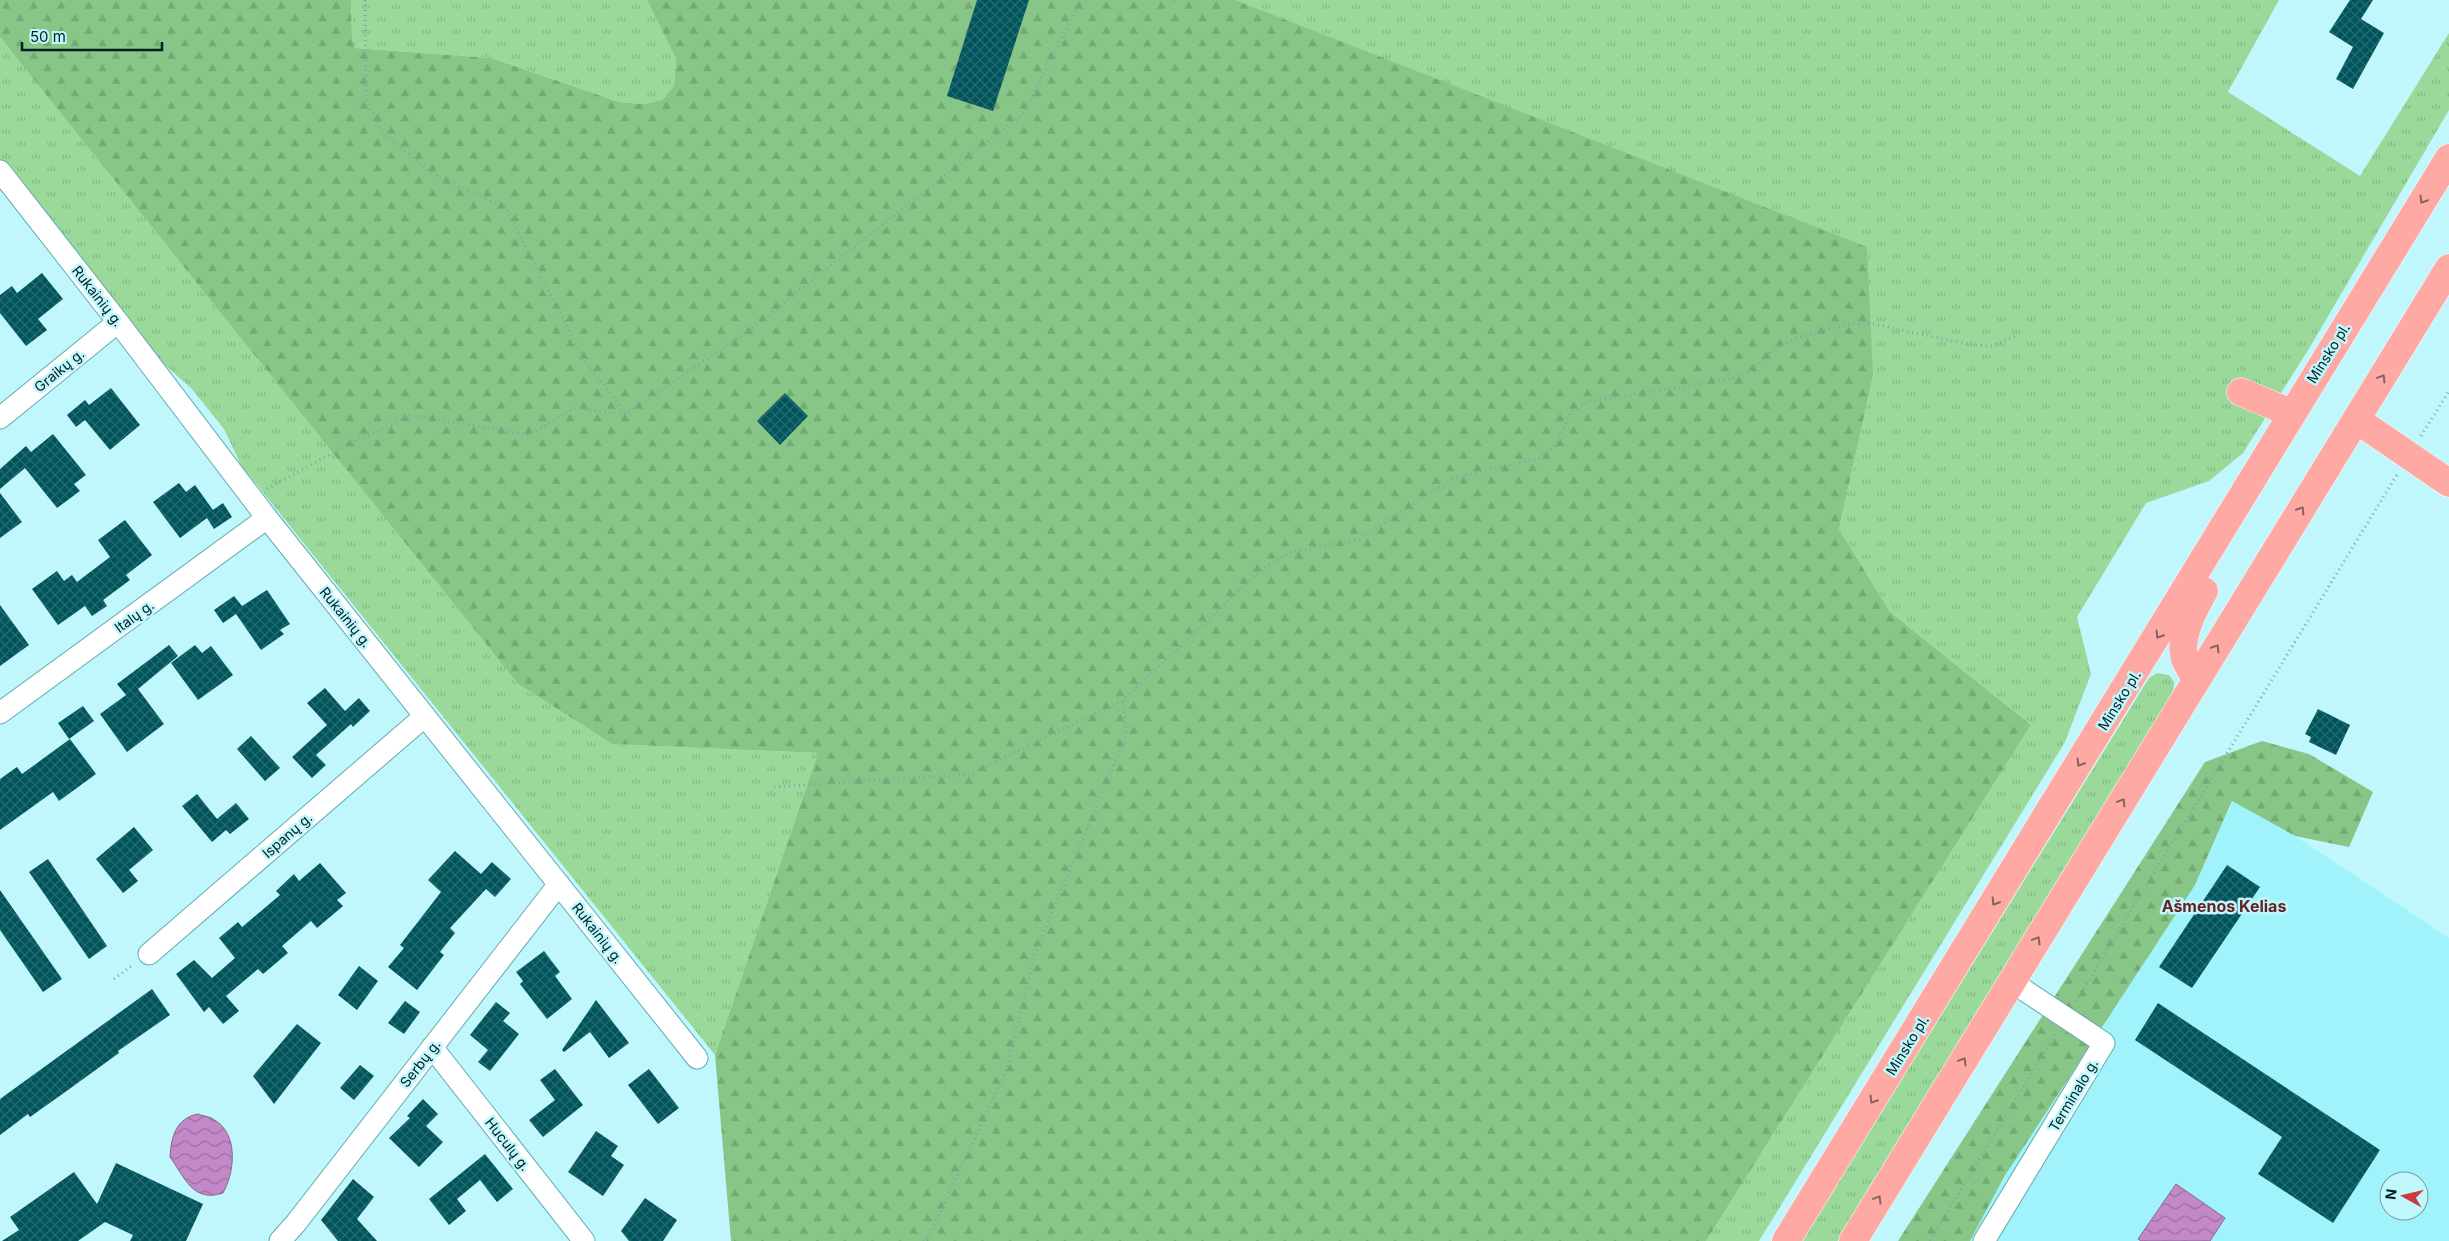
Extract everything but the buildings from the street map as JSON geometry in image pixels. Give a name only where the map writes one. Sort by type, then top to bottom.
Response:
[{"type":"highway","name":"Minsko pl.","points":[[1786,1241],[2264,461],[2291,413],[2449,158]]},
{"type":"highway","points":[[1853,1241],[2449,268]]},
{"type":"highway","points":[[2241,392],[2291,413]]},
{"type":"highway","points":[[2357,420],[2449,483]]},
{"type":"highway","points":[[2196,680],[2184,657],[2185,637],[2190,615],[2242,528],[2264,461]]},
{"type":"street","name":"Rukainių g.","points":[[0,171],[118,322],[251,498],[697,1058]]},
{"type":"street","name":"Graikų g.","points":[[0,418],[118,322]]},
{"type":"street","name":"Italų g.","points":[[0,713],[267,518]]},
{"type":"street","name":"Ispanų g.","points":[[149,954],[425,716]]},
{"type":"street","name":"Serbų g.","points":[[280,1241],[296,1223],[559,884]]},
{"type":"street","name":"Terminalo g.","points":[[1984,1241],[2104,1043],[2012,982]]},
{"type":"street","name":"Huculų g.","points":[[432,1047],[584,1241]]},
{"type":"path","points":[[365,0],[366,103],[385,135],[437,177],[505,207],[585,361],[626,414]]},
{"type":"path","points":[[251,498],[345,446],[410,415],[529,435],[574,408],[626,414],[748,331],[1023,114],[1081,0]]},
{"type":"path","points":[[774,787],[970,774],[1123,700],[1268,566],[1289,553],[1359,539],[1454,478],[1540,458],[1554,447],[1572,411],[1590,401],[1731,379],[1747,374],[1773,350],[1796,338],[1844,324],[1865,322],[1972,345],[1992,346],[2015,336]]},
{"type":"path","points":[[1930,1241],[2449,391]]},
{"type":"path","points":[[923,1241],[928,1238],[1006,1071],[1034,953],[1126,735],[1123,700]]},
{"type":"shaded area","points":[[2233,801],[2295,836],[2449,938],[2449,1241],[1970,1241],[2004,1177],[2195,885]]},
{"type":"green space","points":[[0,0],[351,0],[352,38],[355,48],[491,58],[619,102],[643,104],[662,100],[674,86],[676,59],[647,0],[1235,0],[1867,247],[1873,376],[1839,529],[1890,612],[2031,725],[1706,1241],[731,1241],[715,1055],[818,753],[612,744],[518,684],[0,37]]},
{"type":"green space","points":[[351,0],[647,0],[676,59],[674,86],[662,100],[643,104],[619,102],[491,58],[355,48],[352,38]]},
{"type":"green space","points":[[1235,0],[2279,0],[2228,92],[2360,176],[2449,33],[2449,110],[2310,347],[2243,453],[2209,481],[2146,503],[2077,617],[2091,674],[2065,742],[1759,1241],[1706,1241],[2031,725],[1890,612],[1839,529],[1873,376]]},
{"type":"green space","points":[[0,37],[518,684],[612,744],[818,753],[715,1055],[241,465],[224,429],[191,388],[157,358],[0,160]]},
{"type":"green space","points":[[2157,673],[2169,675],[2174,682],[2173,695],[1838,1241],[1802,1241],[2149,678]]},
{"type":"green space","points":[[2262,741],[2309,754],[2373,792],[2349,847],[2295,836],[2232,801],[2195,885],[2004,1177],[1970,1241],[1898,1241],[2205,762]]},
{"type":"water","points":[[198,1114],[211,1118],[221,1125],[231,1143],[232,1164],[223,1193],[204,1195],[197,1192],[185,1180],[170,1157],[173,1136],[176,1130],[184,1120]]},
{"type":"water","points":[[2176,1184],[2225,1218],[2210,1241],[2141,1241],[2138,1239]]},
{"type":"district","name":"Ašmenos Kelias","points":[[2224,906]]}]
